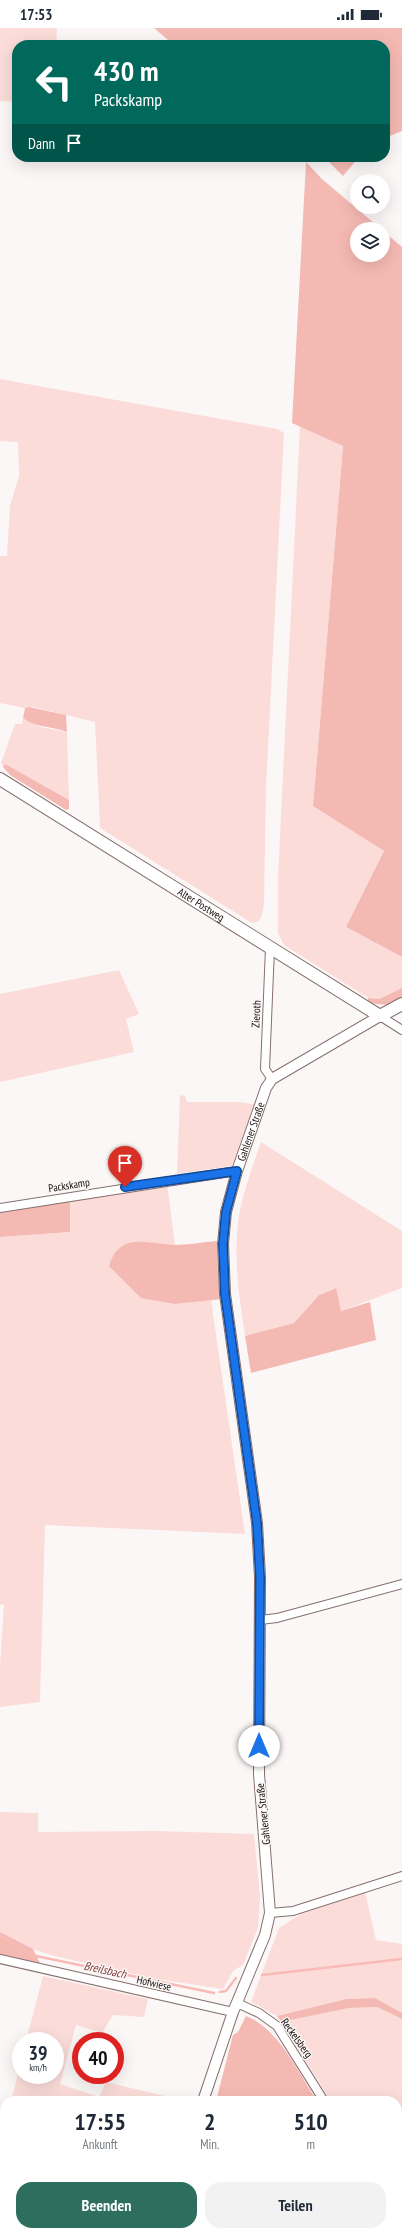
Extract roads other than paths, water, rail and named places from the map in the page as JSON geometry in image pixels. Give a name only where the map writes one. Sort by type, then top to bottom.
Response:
[{"type":"main road","name":"Alter Postweg","points":[[0,779],[380,1016]]},
{"type":"main road","points":[[380,1016],[402,1004]]},
{"type":"street","name":"Zieroth","points":[[270,948],[265,1069],[272,1079]]},
{"type":"street","name":"Alter Postweg","points":[[380,1016],[402,1030]]},
{"type":"street","points":[[272,1079],[380,1016]]},
{"type":"street","name":"Gahlener Straße","points":[[205,2096],[235,2007],[265,1935],[270,1913],[258,1774],[260,1620],[257,1523],[225,1294],[223,1244],[226,1212],[237,1171],[266,1088],[272,1079]]},
{"type":"street","name":"Packskamp","points":[[0,1208],[237,1171]]},
{"type":"street","points":[[260,1620],[277,1618],[402,1584]]},
{"type":"street","points":[[270,1913],[293,1911],[402,1876]]},
{"type":"street","name":"Hofwiese","points":[[0,1959],[235,2007]]},
{"type":"street","name":"Reckelsberg","points":[[235,2007],[260,2013],[277,2026],[321,2096]]},
{"type":"waterway","name":"Breilsbach","points":[[0,1936],[36,1956],[214,1993]]},
{"type":"waterway","name":"Breilsbach","points":[[262,1975],[402,1959]]},
{"type":"waterway","name":"Breilsbach","points":[[220,1992],[226,1991],[236,1978]]}]
